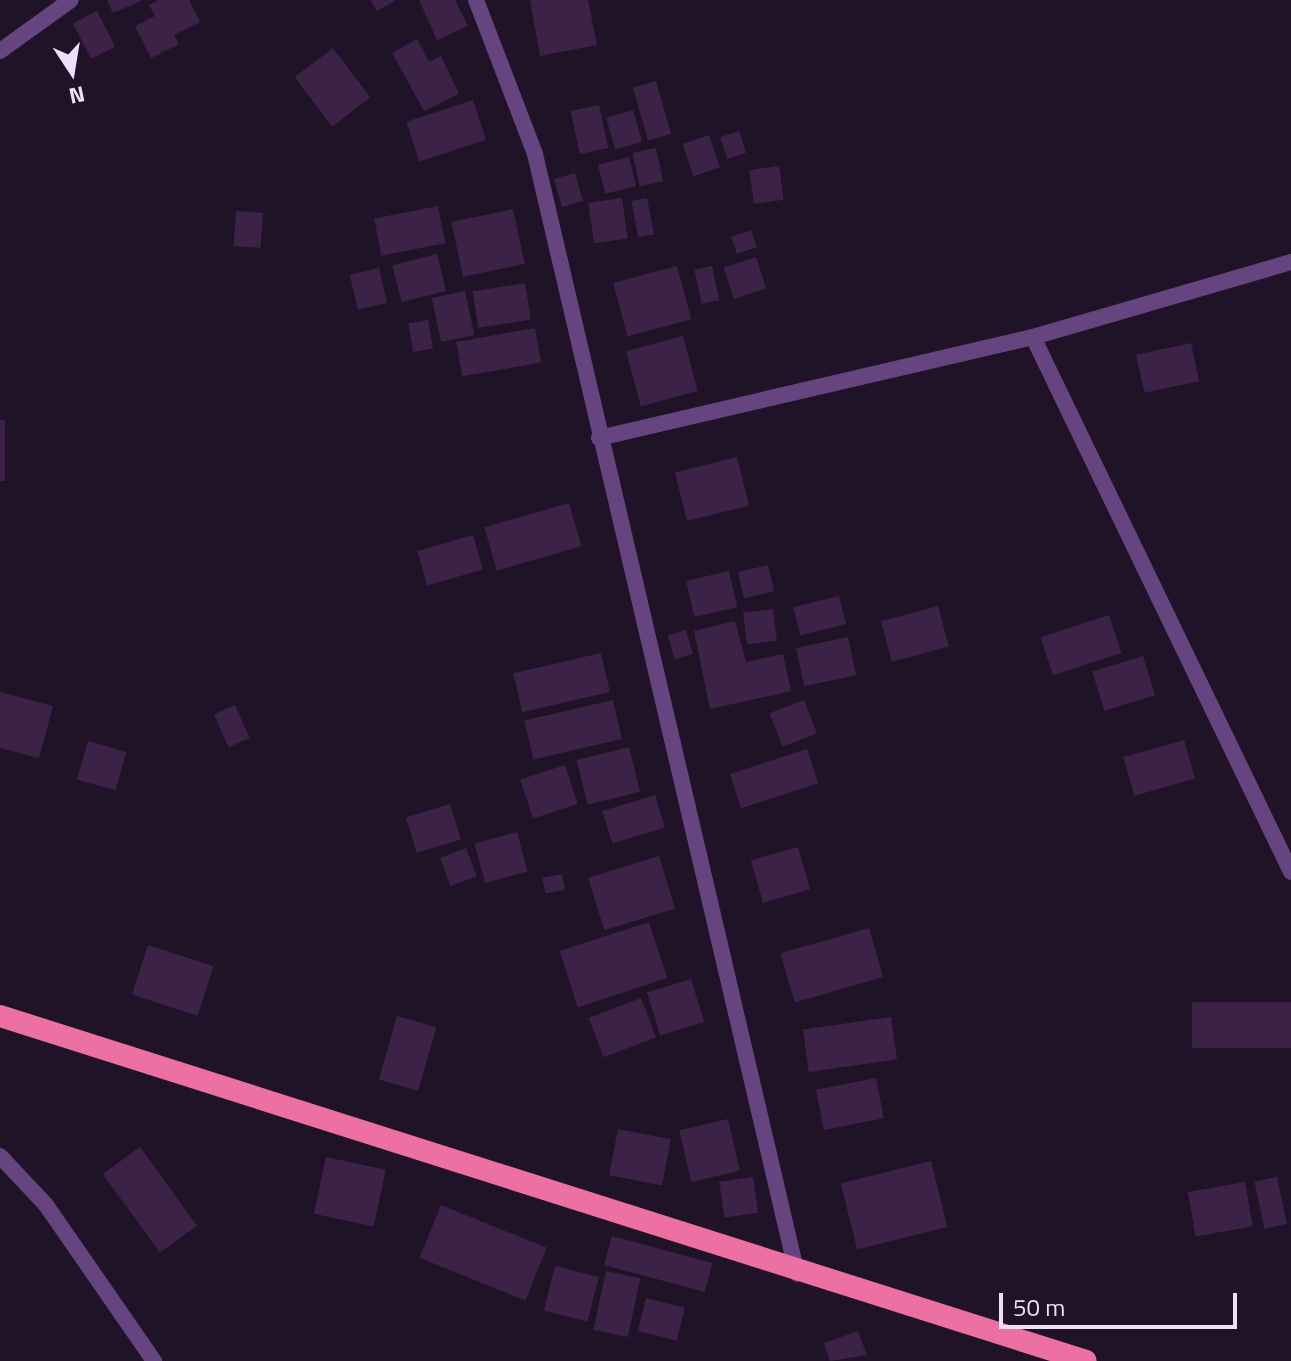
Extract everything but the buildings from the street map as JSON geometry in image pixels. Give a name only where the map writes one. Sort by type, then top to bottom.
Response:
[{"type":"highway","points":[[0,1016],[797,1274],[1086,1361]]},
{"type":"street","points":[[0,51],[71,0]]},
{"type":"street","points":[[476,0],[535,154],[797,1274]]},
{"type":"street","points":[[599,438],[1033,337],[1291,262]]},
{"type":"street","points":[[1033,337],[1291,872]]},
{"type":"street","points":[[0,1156],[46,1205],[154,1361]]}]
